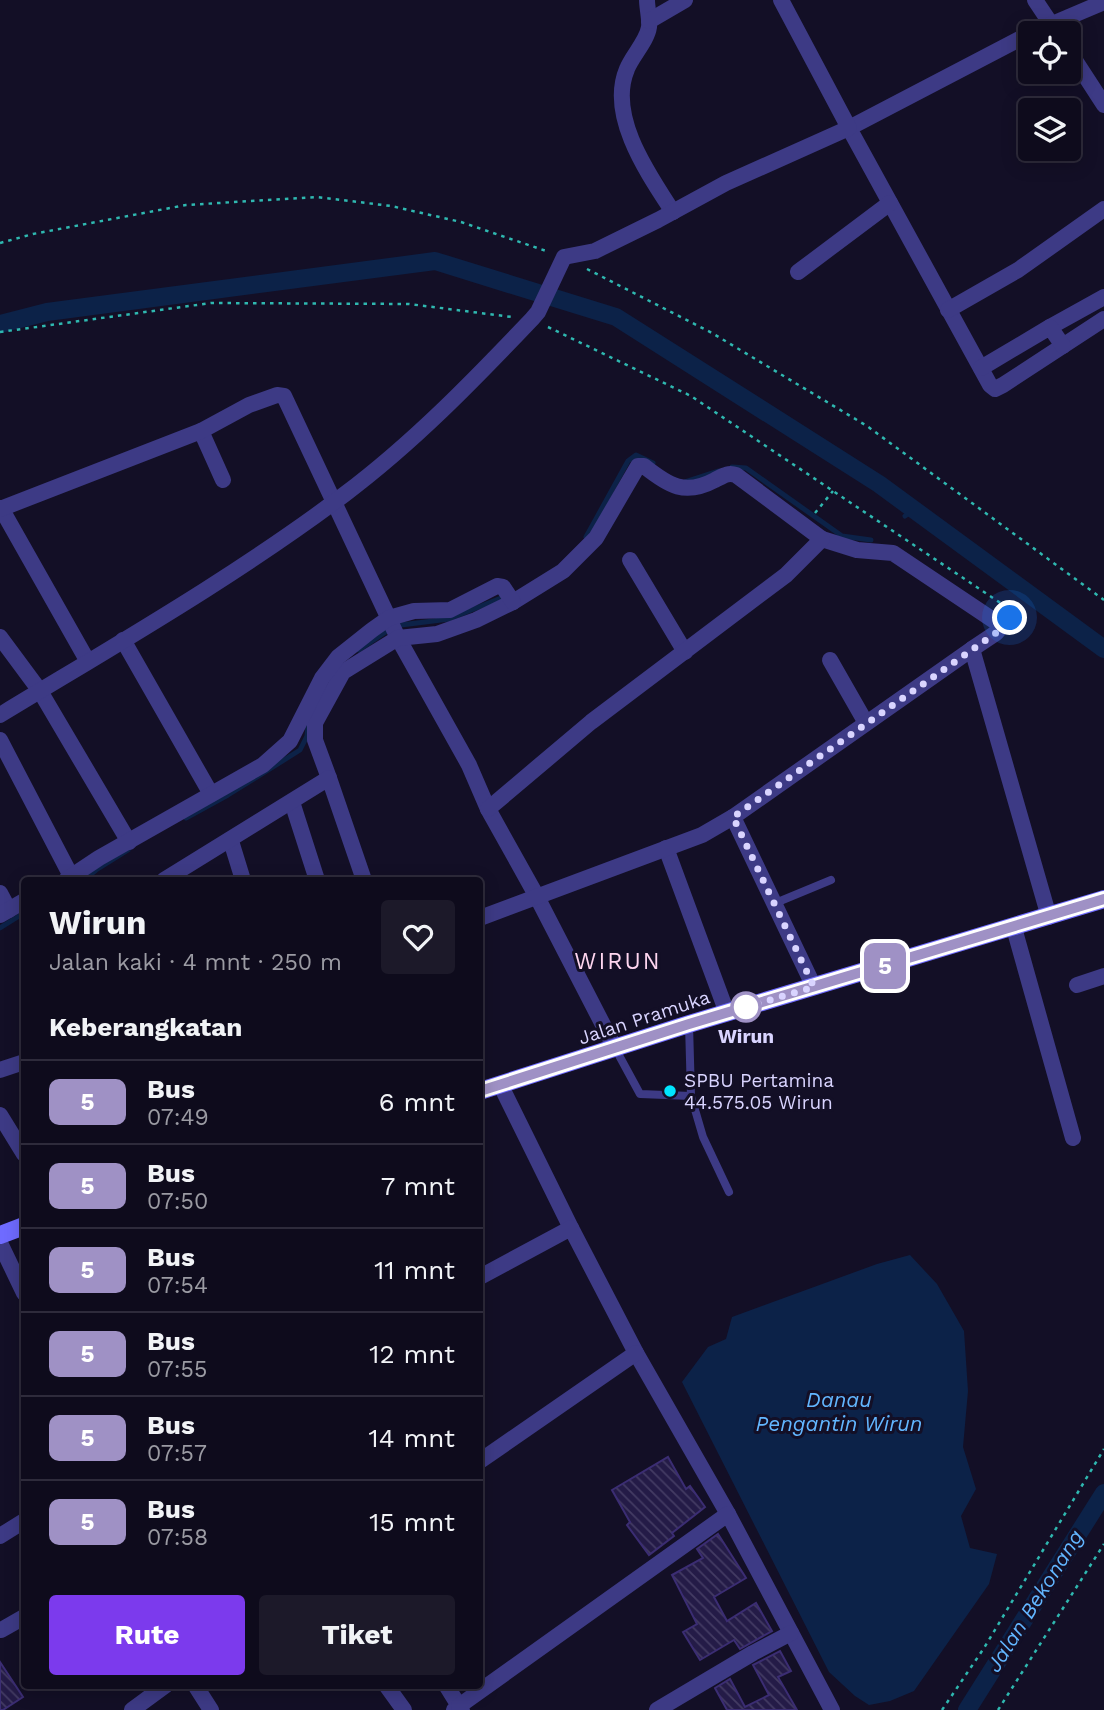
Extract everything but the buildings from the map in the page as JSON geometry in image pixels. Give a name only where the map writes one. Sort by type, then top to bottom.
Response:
[{"type":"main road","name":"Jalan Pramuka","points":[[483,1090],[689,1024],[1104,899]]},
{"type":"main road","points":[[0,1234],[21,1227]]},
{"type":"street","points":[[647,0],[649,27],[626,71],[621,98],[635,147],[646,171],[673,212]]},
{"type":"street","points":[[649,21],[685,0]]},
{"type":"street","points":[[781,0],[990,385],[995,388],[1104,297]]},
{"type":"street","points":[[1035,0],[1049,21]]},
{"type":"street","points":[[1067,21],[1104,2]]},
{"type":"street","points":[[0,715],[237,570],[332,502],[430,424],[535,316],[561,263],[595,251],[726,183],[849,128],[1018,40]]},
{"type":"street","points":[[1081,70],[1104,105]]},
{"type":"street","points":[[798,272],[890,203]]},
{"type":"street","points":[[948,310],[1018,270],[1104,209]]},
{"type":"street","points":[[981,368],[1104,319]]},
{"type":"street","points":[[87,660],[0,508],[201,431],[249,405],[277,395],[284,396],[394,628],[469,765],[488,809],[615,1048]]},
{"type":"street","points":[[201,431],[223,480]]},
{"type":"street","points":[[70,877],[263,765],[280,752],[290,741],[323,678],[338,657],[394,628],[437,634],[476,620],[511,597],[563,571],[590,547],[638,466],[644,466],[679,489],[707,484],[731,473],[736,475],[822,539],[857,550],[893,553],[1002,626],[996,633],[733,817],[702,835],[483,917]]},
{"type":"street","points":[[488,809],[591,722],[786,575],[822,539]]},
{"type":"street","points":[[631,560],[685,652]]},
{"type":"street","points":[[363,877],[315,740],[316,723],[327,698],[343,672],[414,611],[450,610],[497,586],[501,586],[511,597]]},
{"type":"street","points":[[0,637],[40,691],[129,842]]},
{"type":"street","points":[[124,640],[211,794]]},
{"type":"street","points":[[972,649],[1049,917]]},
{"type":"street","points":[[830,660],[866,723]]},
{"type":"street","points":[[0,740],[68,877]]},
{"type":"street","points":[[169,877],[329,778]]},
{"type":"street","points":[[292,802],[316,877]]},
{"type":"street","points":[[733,817],[814,987]]},
{"type":"street","points":[[231,841],[242,877]]},
{"type":"street","points":[[666,848],[727,1013]]},
{"type":"street","points":[[0,893],[4,913],[21,903]]},
{"type":"street","points":[[1014,928],[1073,1138]]},
{"type":"street","points":[[1077,985],[1104,976]]},
{"type":"street","points":[[0,1069],[21,1063]]},
{"type":"street","points":[[501,1086],[636,1353],[728,1514],[832,1710]]},
{"type":"street","points":[[0,1115],[21,1149]]},
{"type":"street","points":[[483,1275],[571,1228]]},
{"type":"street","points":[[0,1243],[21,1287]]},
{"type":"street","points":[[483,1459],[636,1353]]},
{"type":"street","points":[[448,1689],[458,1709],[728,1514]]},
{"type":"street","points":[[0,1536],[21,1525]]},
{"type":"street","points":[[0,1630],[21,1619]]},
{"type":"street","points":[[657,1710],[791,1633]]},
{"type":"street","points":[[132,1710],[161,1689]]},
{"type":"street","points":[[197,1689],[211,1710]]},
{"type":"street","points":[[389,1689],[404,1710]]},
{"type":"lane","points":[[773,904],[831,880]]},
{"type":"lane","points":[[689,1024],[691,1096],[703,1137],[729,1192]]},
{"type":"lane","points":[[615,1048],[640,1094],[691,1096]]},
{"type":"path","points":[[0,243],[33,234],[186,205],[317,197],[391,206],[461,222],[561,263],[712,333],[867,426],[1104,600]]},
{"type":"path","points":[[0,332],[211,303],[409,304],[535,316],[691,396],[1008,608],[1012,612],[1002,626]]},
{"type":"path","points":[[819,508],[833,491]]},
{"type":"path","points":[[942,1710],[984,1648],[1104,1449]]},
{"type":"path","points":[[999,1710],[1104,1544]]},
{"type":"water","name":"Danau Pengantin Wirun","points":[[910,1255],[937,1284],[964,1331],[968,1391],[963,1447],[976,1489],[961,1516],[970,1548],[997,1554],[989,1584],[914,1691],[890,1701],[869,1705],[829,1672],[682,1382],[708,1347],[726,1339],[732,1317],[877,1264]]},
{"type":"waterway","points":[[0,324],[47,312],[435,261],[616,317],[879,484],[1104,649]]},
{"type":"waterway","points":[[586,537],[628,461],[636,455],[653,463]]},
{"type":"waterway","points":[[732,467],[746,468],[842,536],[871,540]]},
{"type":"waterway","points":[[685,482],[719,471]]},
{"type":"waterway","points":[[905,516],[914,510]]},
{"type":"waterway","points":[[359,650],[401,625],[449,619],[506,596]]},
{"type":"waterway","points":[[186,818],[300,750],[308,727]]},
{"type":"waterway","points":[[88,877],[128,850]]},
{"type":"waterway","points":[[0,928],[21,915]]},
{"type":"waterway","name":"Jalan Bekonang","points":[[967,1710],[1104,1493]]},
{"type":"bus line","name":"5","points":[[483,1090],[689,1024],[1104,899]]},
{"type":"place","name":"Wirun","points":[[746,1007]]},
{"type":"place","name":"SPBU Pertamina 44.575.05 Wirun","points":[[670,1091]]},
{"type":"district","name":"WIRUN","points":[[618,961]]},
{"type":"route","points":[[746,1007],[814,987],[733,817],[996,633],[1010,618]]}]
